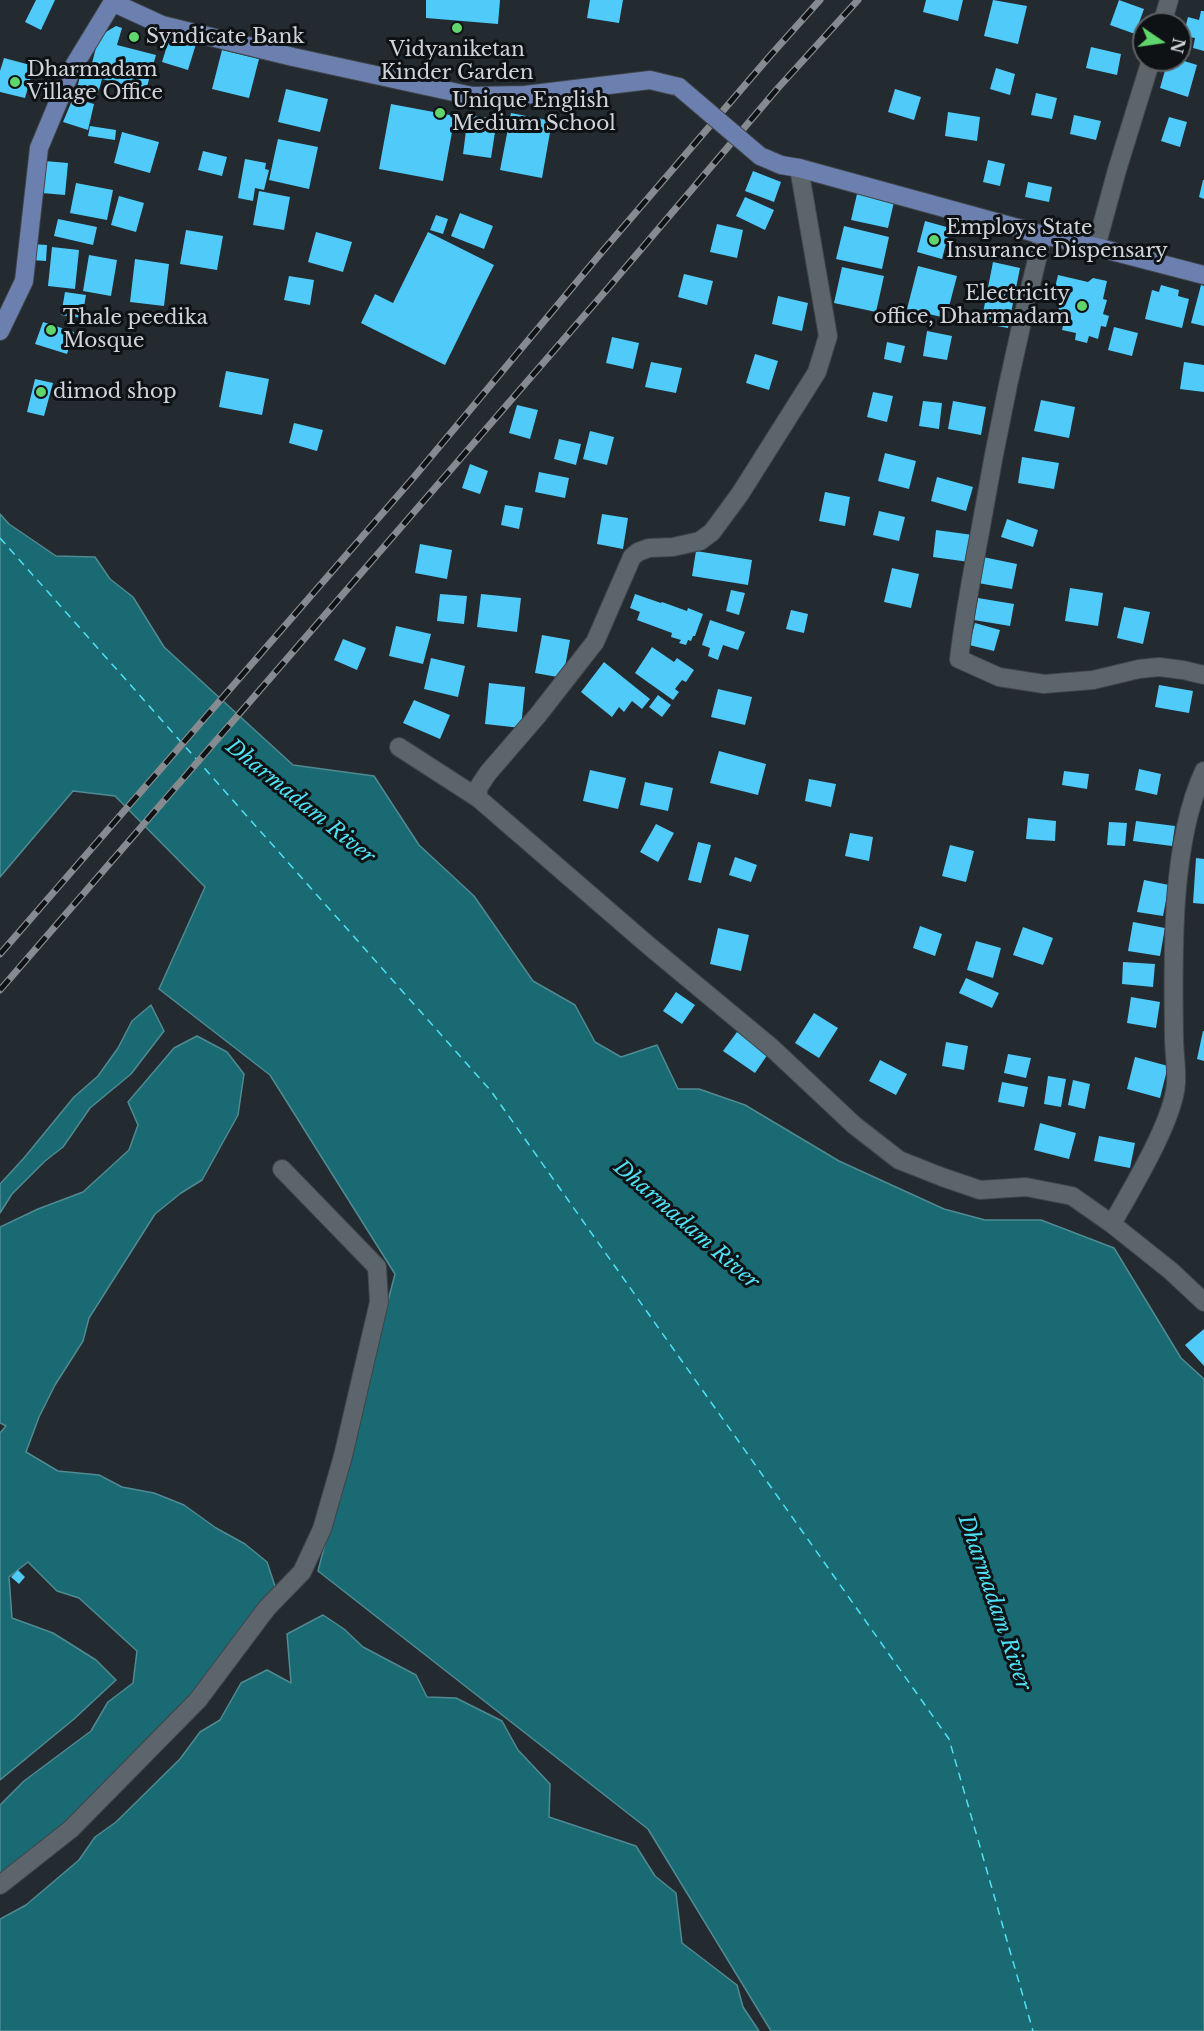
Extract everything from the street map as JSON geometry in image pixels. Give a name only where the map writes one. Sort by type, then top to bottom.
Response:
[{"type":"main road","points":[[0,331],[24,281],[39,148],[72,69],[113,1],[162,25],[293,57],[472,96],[525,95],[650,80],[679,87],[760,156],[782,165],[1043,236],[1204,275]]},
{"type":"street","points":[[1096,247],[1147,72]]},
{"type":"street","points":[[478,798],[478,788],[488,773],[596,642],[632,557],[638,552],[649,549],[700,541],[712,532],[740,494],[818,372],[828,336],[799,168]]},
{"type":"street","points":[[1043,236],[1020,324],[993,454],[964,611],[959,659],[999,677],[1044,684],[1093,680],[1159,667],[1204,675]]},
{"type":"street","points":[[399,747],[478,798],[648,945],[772,1048],[854,1125],[899,1160],[942,1178],[980,1190],[1026,1187],[1072,1196],[1172,1271],[1204,1302]]},
{"type":"street","points":[[1112,1224],[1167,1116],[1176,1084],[1175,927],[1187,820],[1204,771]]},
{"type":"street","points":[[0,1885],[71,1829],[198,1700],[267,1608],[302,1572],[322,1529],[344,1456],[379,1302],[377,1267],[282,1169]]},
{"type":"water","name":"Dharmadam River","points":[[0,514],[9,524],[56,556],[95,557],[110,579],[133,597],[164,647],[293,765],[374,776],[419,845],[474,896],[533,981],[575,1005],[595,1042],[621,1057],[657,1045],[678,1089],[699,1089],[745,1105],[839,1161],[944,1209],[985,1220],[1041,1220],[1114,1248],[1181,1358],[1204,1379],[1204,2031],[771,2031],[648,1829],[318,1571],[395,1274],[270,1075],[159,989],[205,887],[115,796],[73,791],[0,877]]},
{"type":"water","points":[[151,1005],[164,1031],[131,1074],[90,1108],[63,1147],[45,1161],[12,1194],[0,1213],[0,1184],[74,1097],[98,1076],[118,1048],[132,1021]]},
{"type":"water","points":[[197,1036],[227,1052],[244,1074],[238,1115],[202,1180],[155,1214],[89,1318],[83,1341],[55,1385],[39,1417],[26,1452],[58,1471],[99,1475],[122,1487],[154,1493],[184,1505],[216,1528],[245,1544],[267,1562],[276,1589],[189,1710],[0,1883],[0,1805],[24,1781],[91,1731],[108,1702],[133,1683],[137,1651],[79,1598],[57,1591],[28,1562],[9,1577],[12,1618],[53,1633],[96,1660],[116,1680],[74,1719],[0,1780],[0,1433],[6,1426],[0,1423],[0,1227],[38,1209],[83,1192],[129,1150],[138,1125],[128,1102],[174,1048]]},
{"type":"water","points":[[323,1615],[344,1629],[363,1647],[416,1675],[427,1697],[456,1698],[502,1721],[518,1750],[550,1784],[549,1817],[636,1846],[655,1876],[676,1893],[682,1943],[737,1985],[743,2007],[759,2031],[0,2031],[0,1919],[26,1905],[79,1860],[95,1837],[116,1822],[180,1759],[200,1732],[220,1720],[241,1683],[267,1670],[291,1683],[287,1634]]},
{"type":"building","points":[[36,0],[55,0],[41,30],[25,22]]},
{"type":"building","points":[[426,0],[500,0],[498,24],[426,18]]},
{"type":"building","points":[[590,0],[623,0],[619,23],[587,18]]},
{"type":"building","points":[[926,0],[963,0],[958,21],[923,12]]},
{"type":"building","points":[[993,0],[1027,6],[1018,44],[984,36]]},
{"type":"building","points":[[1119,0],[1144,9],[1143,12],[1132,12],[1132,33],[1110,25]]},
{"type":"building","points":[[1201,11],[1204,11],[1204,51],[1193,48],[1195,38],[1192,38],[1192,18],[1199,20]]},
{"type":"building","points":[[116,26],[122,28],[117,45],[156,55],[146,90],[102,79],[97,97],[76,92],[83,65],[91,67],[99,36]]},
{"type":"building","points":[[170,36],[196,44],[188,70],[162,62]]},
{"type":"building","points":[[1091,47],[1121,54],[1117,75],[1086,68]]},
{"type":"building","points":[[222,50],[259,59],[249,98],[212,89]]},
{"type":"building","name":"Dharmadam Village Office","points":[[4,58],[34,66],[25,98],[0,92],[0,71]]},
{"type":"building","points":[[1192,63],[1197,65],[1188,97],[1160,88],[1165,72],[1192,72]]},
{"type":"building","points":[[996,68],[1015,74],[1010,95],[990,89]]},
{"type":"building","points":[[286,89],[328,99],[320,132],[278,122]]},
{"type":"building","points":[[895,89],[921,97],[914,120],[888,112]]},
{"type":"building","points":[[1036,93],[1057,98],[1052,119],[1031,115]]},
{"type":"building","points":[[73,98],[94,104],[88,130],[63,122]]},
{"type":"building","name":"Unique English Medium School","points":[[391,104],[455,116],[443,181],[379,169]]},
{"type":"building","points":[[948,112],[980,117],[977,141],[945,136]]},
{"type":"building","points":[[511,113],[552,121],[542,178],[500,170]]},
{"type":"building","points":[[468,115],[497,119],[491,158],[463,154]]},
{"type":"building","points":[[1074,115],[1101,121],[1096,140],[1070,134]]},
{"type":"building","points":[[1169,117],[1187,122],[1180,147],[1161,141]]},
{"type":"building","points":[[90,126],[116,130],[115,140],[88,136]]},
{"type":"building","points":[[122,132],[159,142],[150,173],[114,163]]},
{"type":"building","points":[[278,139],[318,147],[309,189],[269,180]]},
{"type":"building","points":[[203,151],[227,157],[222,176],[198,170]]},
{"type":"building","points":[[245,159],[266,163],[265,169],[269,170],[264,190],[255,188],[253,201],[238,198]]},
{"type":"building","points":[[988,160],[1005,164],[1000,186],[983,182]]},
{"type":"building","points":[[45,161],[68,163],[65,195],[42,193]]},
{"type":"building","points":[[753,171],[781,182],[774,202],[745,191]]},
{"type":"building","points":[[1204,180],[1204,199],[1199,197]]},
{"type":"building","points":[[1028,182],[1052,187],[1049,202],[1025,197]]},
{"type":"building","points":[[76,183],[113,190],[107,220],[70,213]]},
{"type":"building","points":[[259,191],[290,197],[284,230],[253,225]]},
{"type":"building","points":[[857,194],[894,202],[888,228],[851,220]]},
{"type":"building","points":[[119,196],[144,203],[136,232],[111,225]]},
{"type":"building","points":[[745,197],[774,210],[765,230],[736,216]]},
{"type":"building","points":[[460,213],[493,226],[484,249],[451,236]]},
{"type":"building","points":[[436,215],[448,219],[443,234],[430,230]]},
{"type":"building","points":[[58,219],[97,227],[93,245],[54,236]]},
{"type":"building","name":"Employs State Insurance Dispensary","points":[[925,221],[950,228],[942,259],[917,252]]},
{"type":"building","points":[[717,224],[743,230],[737,258],[710,252]]},
{"type":"building","points":[[844,226],[889,237],[882,269],[836,259]]},
{"type":"building","points":[[186,230],[223,236],[217,270],[180,264]]},
{"type":"building","points":[[316,232],[352,242],[343,272],[308,262]]},
{"type":"building","points":[[428,232],[494,265],[445,365],[361,323],[375,294],[393,303]]},
{"type":"building","points":[[32,244],[47,245],[46,261],[31,260]]},
{"type":"building","points":[[52,247],[79,250],[75,289],[48,286]]},
{"type":"building","points":[[89,255],[117,260],[111,296],[83,291]]},
{"type":"building","points":[[135,259],[169,264],[164,306],[130,302]]},
{"type":"building","points":[[993,262],[1020,268],[1008,328],[981,323]]},
{"type":"building","points":[[918,266],[957,276],[946,318],[907,309]]},
{"type":"building","points":[[842,267],[884,276],[876,312],[834,303]]},
{"type":"building","points":[[684,274],[713,281],[707,305],[678,297]]},
{"type":"building","name":"Electricity office, Dharmadam","points":[[1058,275],[1088,282],[1093,278],[1107,281],[1103,299],[1107,300],[1103,314],[1109,316],[1106,327],[1101,326],[1098,339],[1089,336],[1087,343],[1075,340],[1076,333],[1062,330],[1066,313],[1058,312],[1062,294],[1054,292]]},
{"type":"building","points":[[289,276],[314,280],[310,305],[284,300]]},
{"type":"building","points":[[1161,285],[1179,290],[1178,296],[1189,299],[1182,328],[1145,319],[1152,290],[1159,292]]},
{"type":"building","points":[[1201,285],[1204,286],[1204,326],[1191,323]]},
{"type":"building","points":[[65,292],[86,295],[82,318],[61,315]]},
{"type":"building","points":[[778,296],[808,303],[802,331],[772,324]]},
{"type":"building","points":[[43,322],[74,332],[67,354],[35,344]]},
{"type":"building","points":[[1114,327],[1138,333],[1132,356],[1108,350]]},
{"type":"building","points":[[927,331],[952,336],[947,360],[923,356]]},
{"type":"building","points":[[612,337],[639,343],[633,369],[606,363]]},
{"type":"building","points":[[887,342],[905,346],[901,363],[884,359]]},
{"type":"building","points":[[755,354],[778,361],[769,390],[746,383]]},
{"type":"building","points":[[651,362],[682,368],[676,393],[645,387]]},
{"type":"building","points":[[1184,362],[1204,365],[1204,392],[1180,389]]},
{"type":"building","points":[[226,371],[269,379],[262,415],[219,407]]},
{"type":"building","points":[[35,379],[53,383],[44,416],[27,412]]},
{"type":"building","points":[[873,392],[893,396],[887,422],[867,417]]},
{"type":"building","points":[[1041,400],[1075,407],[1069,438],[1034,431]]},
{"type":"building","points":[[923,401],[942,403],[939,429],[919,426]]},
{"type":"building","points":[[953,401],[986,407],[981,435],[948,429]]},
{"type":"building","points":[[517,405],[538,410],[530,439],[509,433]]},
{"type":"building","points":[[294,423],[323,430],[317,451],[289,443]]},
{"type":"building","points":[[590,431],[614,437],[607,465],[583,459]]},
{"type":"building","points":[[559,439],[581,444],[576,465],[554,459]]},
{"type":"building","points":[[885,453],[916,461],[909,489],[878,481]]},
{"type":"building","points":[[1022,457],[1059,463],[1054,489],[1018,483]]},
{"type":"building","points":[[470,464],[488,471],[480,494],[462,488]]},
{"type":"building","points":[[539,472],[569,478],[565,498],[535,492]]},
{"type":"building","points":[[937,477],[973,487],[966,511],[931,501]]},
{"type":"building","points":[[825,492],[850,497],[845,526],[819,521]]},
{"type":"building","points":[[505,505],[523,508],[519,529],[501,525]]},
{"type":"building","points":[[879,511],[905,517],[899,541],[873,535]]},
{"type":"building","points":[[602,514],[628,518],[623,549],[597,544]]},
{"type":"building","points":[[1007,519],[1038,530],[1033,547],[1001,537]]},
{"type":"building","points":[[936,530],[973,535],[969,562],[933,557]]},
{"type":"building","points":[[420,544],[452,550],[447,579],[415,573]]},
{"type":"building","points":[[696,551],[752,560],[748,585],[692,576]]},
{"type":"building","points":[[983,557],[1017,564],[1012,589],[978,583]]},
{"type":"building","points":[[892,568],[919,574],[911,608],[884,602]]},
{"type":"building","points":[[1070,588],[1103,593],[1098,626],[1065,621]]},
{"type":"building","points":[[731,590],[745,593],[739,615],[726,611]]},
{"type":"building","points":[[440,594],[467,596],[464,624],[437,621]]},
{"type":"building","points":[[481,594],[521,598],[517,632],[477,627]]},
{"type":"building","points":[[635,594],[703,614],[695,636],[691,641],[688,640],[686,645],[679,643],[681,640],[671,637],[672,633],[637,620],[640,612],[630,608]]},
{"type":"building","points":[[978,598],[1014,604],[1010,626],[974,620]]},
{"type":"building","points":[[1124,607],[1150,612],[1143,644],[1117,638]]},
{"type":"building","points":[[791,610],[808,614],[804,633],[786,629]]},
{"type":"building","points":[[710,620],[745,632],[738,650],[723,645],[718,660],[708,656],[710,648],[702,645]]},
{"type":"building","points":[[975,623],[1000,630],[994,651],[969,645]]},
{"type":"building","points":[[396,626],[431,634],[423,664],[389,656]]},
{"type":"building","points":[[542,635],[570,640],[563,678],[535,673]]},
{"type":"building","points":[[343,639],[366,648],[357,670],[334,660]]},
{"type":"building","points":[[652,647],[674,662],[677,658],[694,670],[686,682],[682,680],[675,689],[679,692],[673,700],[635,673]]},
{"type":"building","points":[[431,658],[465,666],[458,697],[424,689]]},
{"type":"building","points":[[604,662],[650,699],[642,709],[632,701],[624,712],[619,707],[612,717],[581,692]]},
{"type":"building","points":[[489,683],[525,687],[521,728],[485,724]]},
{"type":"building","points":[[1159,685],[1193,691],[1189,713],[1155,707]]},
{"type":"building","points":[[718,689],[752,697],[745,725],[711,717]]},
{"type":"building","points":[[658,695],[671,705],[662,717],[649,707]]},
{"type":"building","points":[[414,700],[450,715],[440,739],[403,723]]},
{"type":"building","points":[[719,751],[766,764],[758,795],[710,783]]},
{"type":"building","points":[[1139,769],[1161,774],[1157,795],[1135,790]]},
{"type":"building","points":[[590,770],[626,778],[618,809],[583,801]]},
{"type":"building","points":[[1064,771],[1089,774],[1087,789],[1062,785]]},
{"type":"building","points":[[809,779],[836,784],[831,807],[805,801]]},
{"type":"building","points":[[645,782],[673,788],[668,811],[640,805]]},
{"type":"building","points":[[1028,818],[1056,821],[1055,841],[1026,839]]},
{"type":"building","points":[[1136,821],[1175,826],[1172,846],[1133,841]]},
{"type":"building","points":[[1109,822],[1127,823],[1125,846],[1107,845]]},
{"type":"building","points":[[656,824],[674,833],[658,862],[640,852]]},
{"type":"building","points":[[850,833],[873,837],[869,861],[845,856]]},
{"type":"building","points":[[698,842],[711,845],[701,883],[688,880]]},
{"type":"building","points":[[950,845],[974,851],[966,882],[942,876]]},
{"type":"building","points":[[735,857],[757,865],[751,882],[729,875]]},
{"type":"building","points":[[1196,858],[1204,859],[1204,904],[1193,903]]},
{"type":"building","points":[[1144,880],[1169,885],[1163,916],[1137,912]]},
{"type":"building","points":[[1133,922],[1165,928],[1160,956],[1128,951]]},
{"type":"building","points":[[920,926],[942,934],[935,956],[913,948]]},
{"type":"building","points":[[1023,927],[1053,938],[1043,965],[1013,955]]},
{"type":"building","points":[[718,928],[749,935],[741,971],[710,964]]},
{"type":"building","points":[[976,941],[1001,948],[993,978],[967,970]]},
{"type":"building","points":[[1123,962],[1155,964],[1153,987],[1122,984]]},
{"type":"building","points":[[966,978],[999,993],[992,1008],[959,993]]},
{"type":"building","points":[[676,992],[695,1005],[682,1024],[663,1011]]},
{"type":"building","points":[[1131,997],[1160,1002],[1156,1028],[1127,1023]]},
{"type":"building","points":[[814,1013],[838,1028],[819,1058],[795,1043]]},
{"type":"building","points":[[1204,1031],[1204,1061],[1197,1059]]},
{"type":"building","points":[[737,1032],[768,1054],[755,1073],[723,1051]]},
{"type":"building","points":[[946,1042],[968,1046],[964,1070],[942,1066]]},
{"type":"building","points":[[1008,1054],[1031,1058],[1026,1078],[1004,1073]]},
{"type":"building","points":[[1135,1057],[1168,1066],[1160,1098],[1127,1089]]},
{"type":"building","points":[[880,1060],[907,1074],[896,1095],[869,1081]]},
{"type":"building","points":[[1048,1076],[1066,1079],[1061,1107],[1044,1104]]},
{"type":"building","points":[[1073,1080],[1090,1084],[1085,1109],[1068,1105]]},
{"type":"building","points":[[1002,1082],[1028,1087],[1024,1107],[998,1102]]},
{"type":"building","points":[[1040,1123],[1076,1133],[1069,1159],[1034,1150]]},
{"type":"building","points":[[1099,1136],[1135,1143],[1130,1168],[1094,1161]]},
{"type":"building","points":[[1204,1329],[1204,1366],[1185,1345]]},
{"type":"building","points":[[18,1570],[25,1577],[19,1584],[11,1577]]},
{"type":"ferry route","points":[[0,538],[491,1091],[949,1739],[1033,2031]]},
{"type":"railway","points":[[0,954],[414,477],[601,253],[820,0]]},
{"type":"railway","points":[[0,990],[609,287],[778,88],[858,0]]},
{"type":"place","name":"Vidyaniketan Kinder Garden","points":[[457,28]]},
{"type":"place","name":"Syndicate Bank","points":[[134,37]]},
{"type":"place","name":"Dharmadam Village Office","points":[[15,82]]},
{"type":"place","name":"Unique English Medium School","points":[[440,113]]},
{"type":"place","name":"Employs State Insurance Dispensary","points":[[934,240]]},
{"type":"place","name":"Electricity office, Dharmadam","points":[[1082,306]]},
{"type":"place","name":"Thale peedika Mosque","points":[[51,330]]},
{"type":"place","name":"dimod shop","points":[[41,392]]}]
